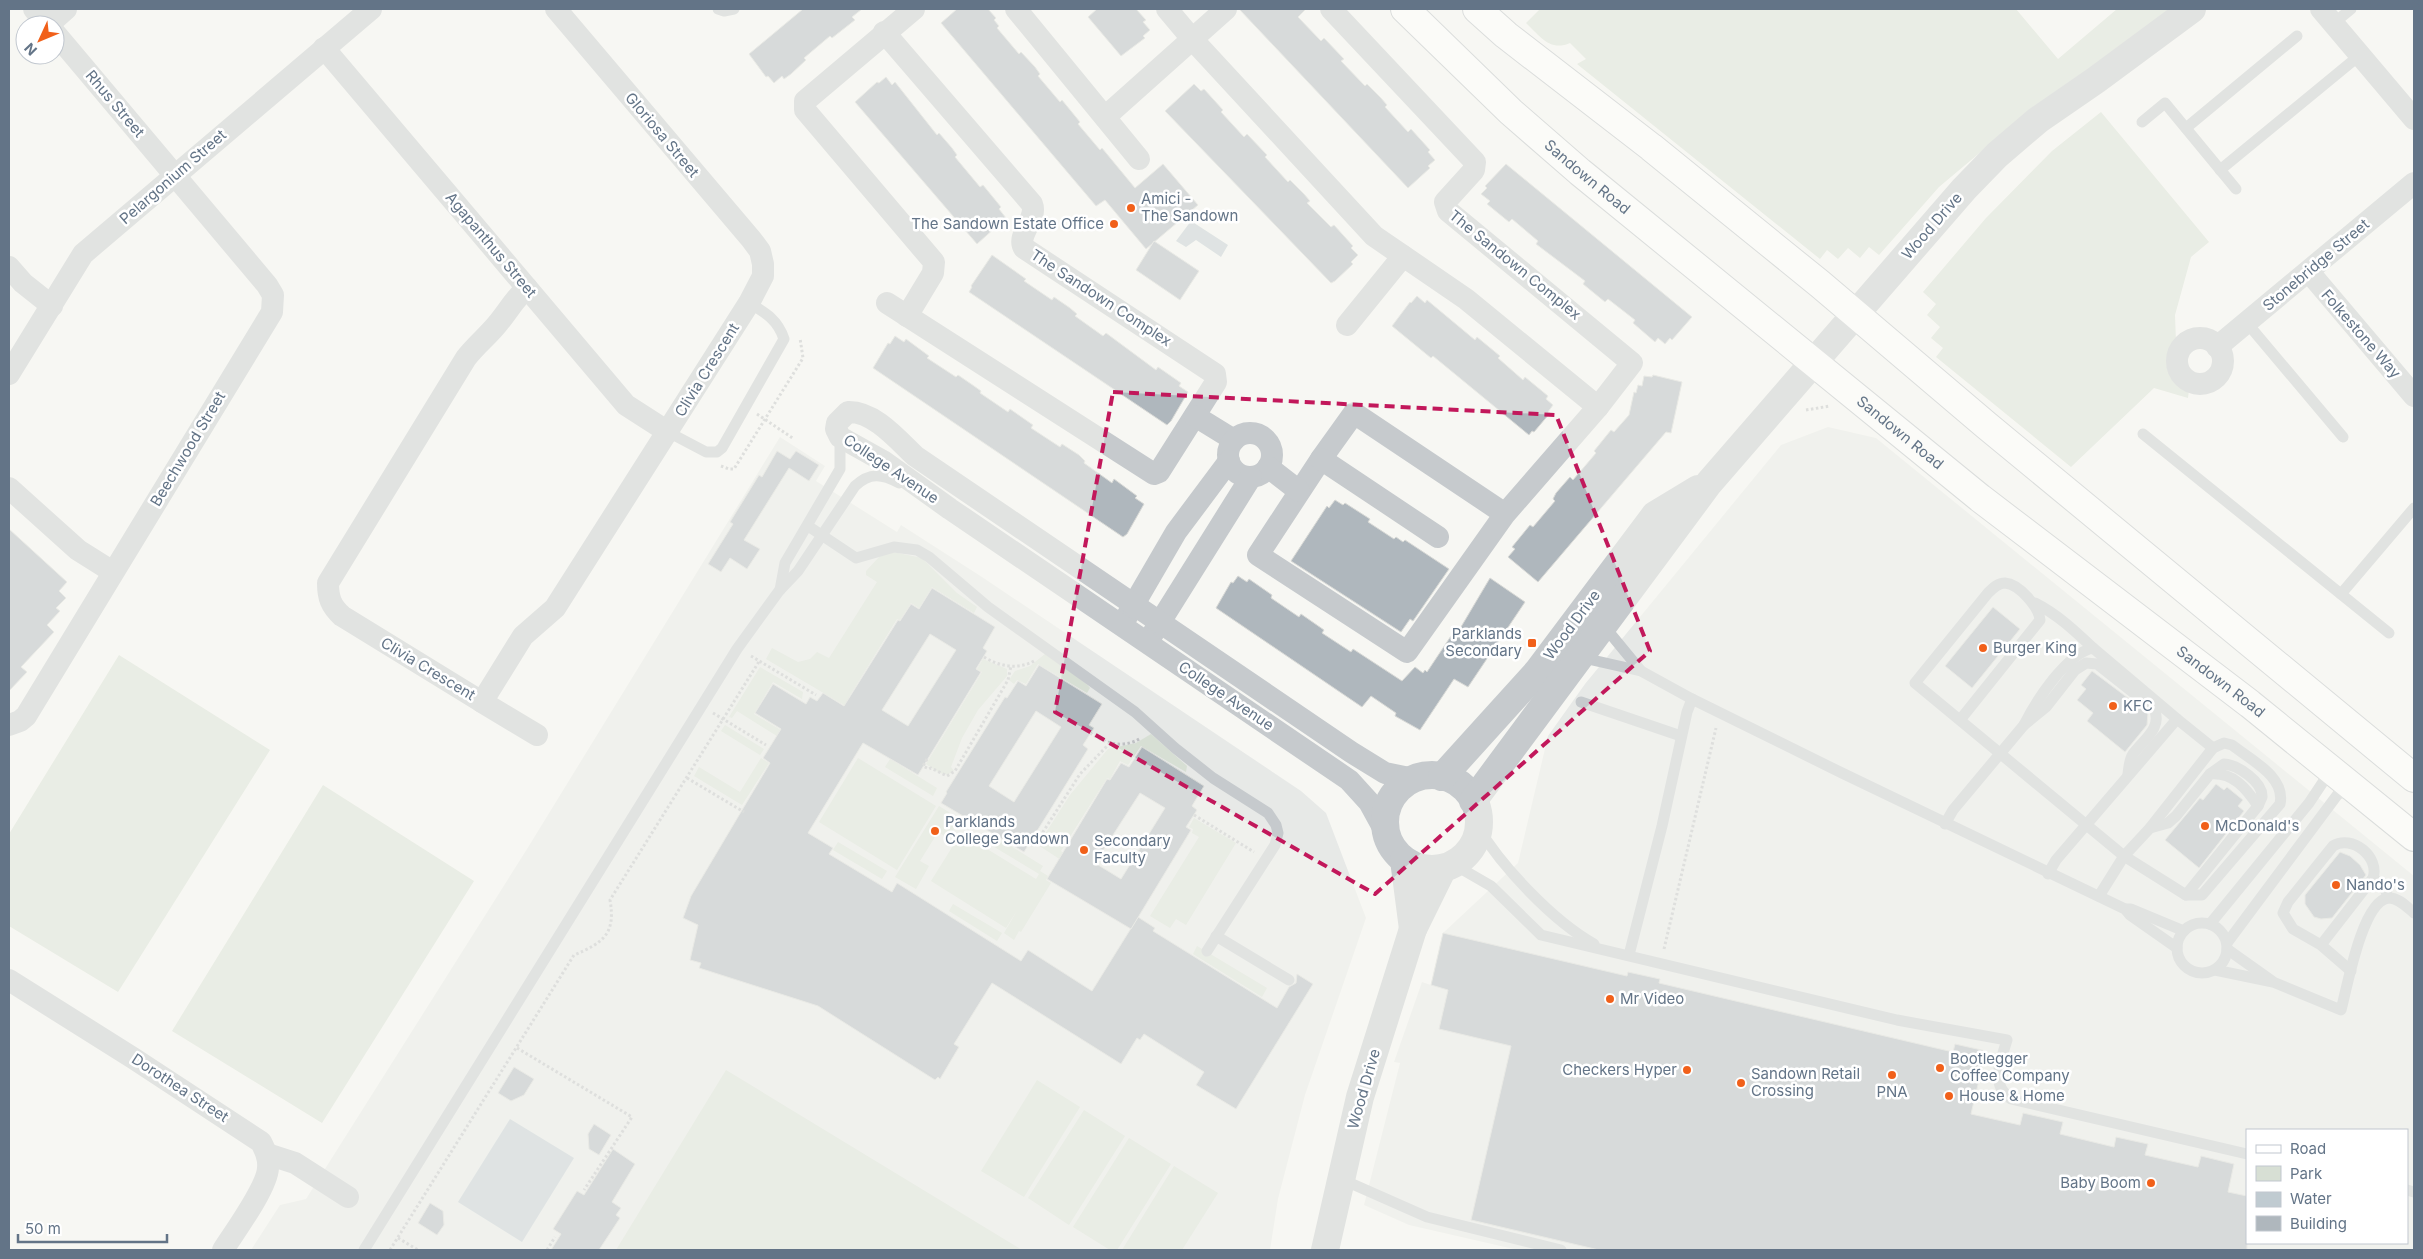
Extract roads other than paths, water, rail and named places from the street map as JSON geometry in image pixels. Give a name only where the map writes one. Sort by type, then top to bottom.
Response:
[{"type":"main road","name":"Sandown Road","points":[[1405,9],[1452,56],[1540,138],[1812,362],[1980,498],[2250,704],[2414,837]]},
{"type":"main road","points":[[1477,9],[1506,35],[1659,153],[1856,314],[1986,425],[2414,778]]},
{"type":"street","name":"Pelargonium Street","points":[[9,374],[83,254],[371,9]]},
{"type":"street","name":"Gloriosa Street","points":[[556,9],[751,239],[760,251],[763,264]]},
{"type":"street","points":[[907,316],[932,273],[934,262],[805,110],[804,106],[805,101],[884,32],[914,9]]},
{"type":"street","points":[[1016,9],[1139,159]]},
{"type":"street","points":[[1167,9],[1193,40],[1374,236],[1466,300],[1598,407]]},
{"type":"street","points":[[1105,117],[1226,9]]},
{"type":"street","name":"The Sandown Complex","points":[[1331,9],[1475,162],[1474,170],[1445,202],[1448,211],[1630,360],[1631,367],[1505,514],[1409,651],[1404,652],[1258,555],[1299,491],[1354,413],[1505,514]]},
{"type":"street","name":"Wood Drive","points":[[1476,814],[1578,657],[1654,560],[1709,483],[1964,189],[1996,155],[2038,120],[2192,9]]},
{"type":"street","points":[[2328,16],[2414,119]]},
{"type":"street","name":"The Sandown Complex","points":[[884,32],[1032,204],[1034,213],[1022,241],[1024,248],[1215,374],[1217,378],[1159,472],[1150,473],[887,303]]},
{"type":"street","name":"Rhus Street","points":[[65,45],[176,175]]},
{"type":"street","name":"Agapanthus Street","points":[[324,48],[626,405],[668,432]]},
{"type":"street","name":"Beechwood Street","points":[[9,725],[20,722],[26,716],[274,307],[271,289],[176,175]]},
{"type":"street","name":"Stonebridge Street","points":[[2218,346],[2309,272],[2414,182]]},
{"type":"street","points":[[1347,325],[1403,256]]},
{"type":"street","name":"Clivia Crescent","points":[[527,288],[517,297],[499,324],[479,342],[466,358],[328,583],[328,596],[333,607],[342,616],[482,702],[523,636],[555,608],[668,432],[750,303],[763,276],[763,264]]},
{"type":"street","points":[[9,267],[23,283],[52,306]]},
{"type":"street","name":"Folkestone Way","points":[[2309,272],[2414,396]]},
{"type":"street","name":"College Avenue","points":[[1386,833],[1369,802],[1349,780],[950,509],[883,461],[840,437],[836,429],[837,423],[848,412],[857,411],[866,416],[888,431],[915,456],[1373,766],[1392,775],[1414,779]]},
{"type":"street","points":[[1195,416],[1231,451],[1237,473],[1259,472],[1299,491]]},
{"type":"street","points":[[1122,625],[1176,532],[1231,451],[1247,433],[1261,436],[1272,453],[1146,642]]},
{"type":"street","points":[[1321,459],[1438,537]]},
{"type":"street","name":"Wood Drive","points":[[1442,777],[1538,671],[1655,515],[1709,483]]},
{"type":"street","points":[[9,488],[78,550],[113,572]]},
{"type":"street","points":[[482,702],[537,735]]},
{"type":"street","points":[[1428,776],[1442,777],[1460,786],[1476,814],[1472,846],[1463,858],[1448,866],[1421,868],[1404,860],[1393,848],[1386,833],[1386,813],[1390,801],[1400,788],[1414,779],[1428,776]]},
{"type":"street","name":"Wood Drive","points":[[1404,860],[1412,929]]},
{"type":"street","name":"Wood Drive","points":[[1325,1250],[1360,1097],[1412,929],[1448,866]]},
{"type":"street","name":"Dorothea Street","points":[[9,980],[252,1134],[261,1142],[267,1154]]},
{"type":"street","points":[[223,1250],[265,1183],[268,1168],[267,1154],[295,1162],[348,1197]]},
{"type":"lane","points":[[718,9],[724,11],[734,9]]},
{"type":"lane","points":[[2328,16],[2351,9]]},
{"type":"lane","points":[[2186,128],[2297,36]]},
{"type":"lane","points":[[2220,170],[2360,54]]},
{"type":"lane","points":[[2142,122],[2165,103],[2236,189]]},
{"type":"lane","points":[[668,432],[706,452],[717,452],[722,448],[784,339],[779,325],[769,315],[750,303]]},
{"type":"lane","points":[[2247,323],[2343,438]]},
{"type":"lane","points":[[2143,434],[2389,632]]},
{"type":"lane","points":[[779,591],[786,563],[840,469],[842,460],[840,437]]},
{"type":"lane","points":[[364,1250],[737,649],[779,591],[798,571],[855,486],[868,476],[886,476],[950,509]]},
{"type":"lane","points":[[2341,594],[2414,508]]},
{"type":"lane","points":[[808,526],[856,558],[894,547],[917,550],[969,593],[1135,712],[1213,778],[1272,818],[1276,825],[1277,839],[1207,951]]},
{"type":"lane","points":[[2099,896],[2124,856],[2150,828],[2213,748],[2224,744],[2232,745],[2276,780],[2282,797],[2280,804],[2206,892],[2198,896],[2186,895],[2124,856],[1915,683],[1994,587],[2005,583],[2035,604],[2048,610],[2071,628],[2092,648],[2213,748]]},
{"type":"lane","points":[[1960,720],[2040,620],[2040,611],[2035,604]]},
{"type":"lane","points":[[1603,624],[1641,671]]},
{"type":"lane","points":[[2024,725],[2036,702],[2072,658],[2092,648]]},
{"type":"lane","points":[[1578,657],[1641,671],[1946,824],[2125,909],[2130,915],[2177,948]]},
{"type":"lane","points":[[1946,824],[1953,810],[2024,725],[2046,707],[2079,666],[2086,662],[2097,664],[2154,709],[2157,716],[2154,730],[2133,754],[2127,776]]},
{"type":"lane","points":[[1629,956],[1662,826],[1681,736],[1692,698]]},
{"type":"lane","points":[[1581,702],[1681,736]]},
{"type":"lane","points":[[2048,874],[2056,860],[2177,719]]},
{"type":"lane","points":[[2150,828],[2168,822],[2176,816],[2210,774],[2224,764],[2237,767],[2260,788],[2262,798],[2258,806],[2186,895]]},
{"type":"lane","points":[[2210,924],[2309,803],[2323,782],[2328,767]]},
{"type":"lane","points":[[2214,970],[2222,963],[2227,946],[2338,794],[2356,789]]},
{"type":"lane","points":[[1476,814],[1493,851],[1506,867],[1577,935],[1602,949]]},
{"type":"lane","points":[[2321,945],[2373,878],[2374,867],[2363,850],[2348,844],[2336,844],[2288,902],[2283,913],[2293,929],[2321,945],[2351,971]]},
{"type":"lane","points":[[1448,866],[1491,886],[1542,935],[1897,1020],[2007,1040],[1997,1080],[2001,1090],[2011,1099],[2246,1154]]},
{"type":"lane","points":[[2373,878],[2385,888],[2388,898]]},
{"type":"lane","points":[[2273,982],[2227,946],[2219,930],[2210,924],[2199,923],[2184,930],[2177,942],[2180,960],[2187,969],[2198,973],[2214,970],[2273,982],[2342,1010],[2366,919],[2380,902],[2388,898],[2395,899],[2414,913]]},
{"type":"lane","points":[[2125,909],[2131,909],[2184,930]]},
{"type":"lane","points":[[1216,936],[1290,980]]},
{"type":"lane","points":[[1341,1179],[1428,1217],[1561,1250]]},
{"type":"water","points":[[1191,221],[1228,245],[1221,257],[1196,240],[1186,247],[1176,241]]},
{"type":"water","points":[[510,1119],[574,1158],[522,1242],[458,1202]]},
{"type":"place","name":"Amici - The Sandown","points":[[1131,208]]},
{"type":"place","name":"The Sandown Estate Office","points":[[1114,224]]},
{"type":"place","name":"Parklands Secondary","points":[[1532,643]]},
{"type":"place","name":"Burger King","points":[[1983,648]]},
{"type":"place","name":"KFC","points":[[2113,706]]},
{"type":"place","name":"McDonald's","points":[[2205,826]]},
{"type":"place","name":"Parklands College Sandown","points":[[935,831]]},
{"type":"place","name":"Secondary Faculty","points":[[1084,850]]},
{"type":"place","name":"Nando's","points":[[2336,885]]},
{"type":"place","name":"Mr Video","points":[[1610,999]]},
{"type":"place","name":"Bootlegger Coffee Company","points":[[1940,1068]]},
{"type":"place","name":"Checkers Hyper","points":[[1687,1070]]},
{"type":"place","name":"PNA","points":[[1892,1075]]},
{"type":"place","name":"Sandown Retail Crossing","points":[[1741,1083]]},
{"type":"place","name":"House & Home","points":[[1949,1096]]},
{"type":"place","name":"Baby Boom","points":[[2151,1183]]}]
